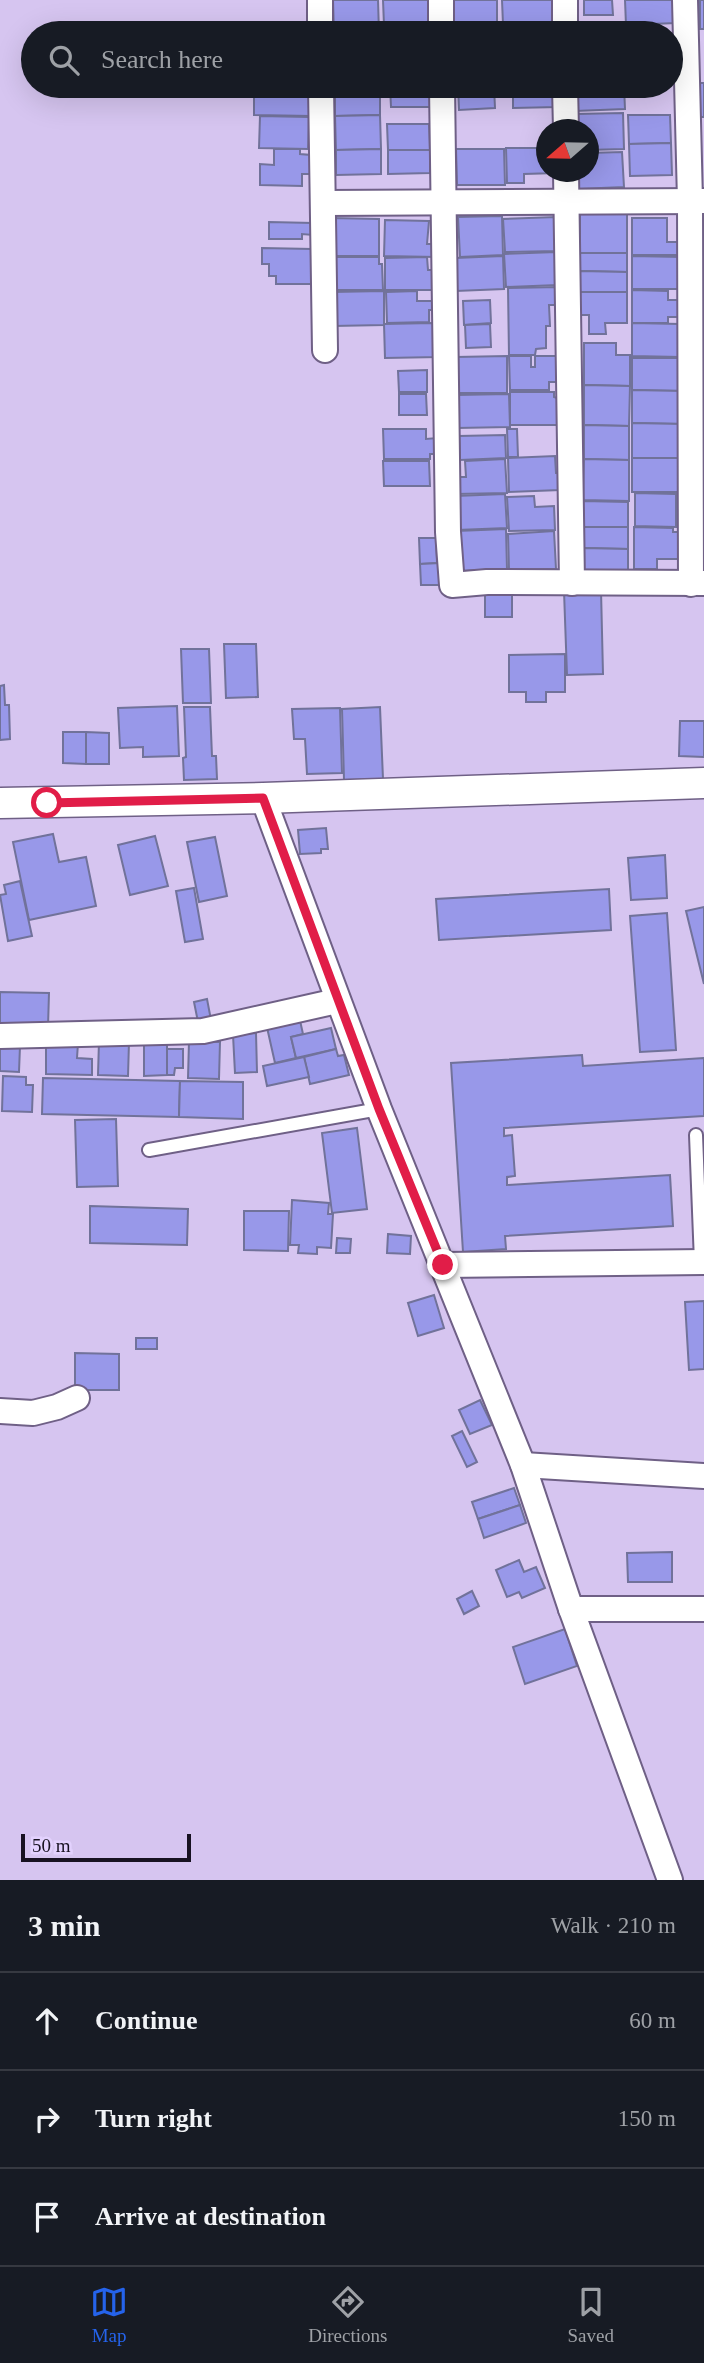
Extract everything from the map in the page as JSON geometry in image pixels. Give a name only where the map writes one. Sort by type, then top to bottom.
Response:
[{"type":"street","points":[[320,0],[320,21]]},
{"type":"street","points":[[441,0],[441,21]]},
{"type":"street","points":[[565,0],[565,21]]},
{"type":"street","points":[[442,98],[448,532],[452,585],[487,582],[698,584],[697,201],[685,0]]},
{"type":"street","points":[[321,98],[325,350]]},
{"type":"street","points":[[565,98],[566,119]]},
{"type":"street","points":[[566,182],[572,583]]},
{"type":"street","points":[[323,204],[697,201]]},
{"type":"street","points":[[0,803],[263,798],[704,783]]},
{"type":"street","points":[[263,798],[379,1109],[523,1465],[571,1609],[670,1880]]},
{"type":"street","points":[[0,1036],[204,1031],[337,1001]]},
{"type":"street","points":[[443,1265],[703,1262]]},
{"type":"street","points":[[0,1411],[33,1413],[77,1398]]},
{"type":"street","points":[[523,1465],[704,1476]]},
{"type":"street","points":[[571,1609],[704,1609]]},
{"type":"lane","points":[[149,1150],[379,1109]]},
{"type":"lane","points":[[696,1135],[703,1262]]},
{"type":"building","points":[[333,0],[378,0],[379,21],[334,21]]},
{"type":"building","points":[[383,0],[433,0],[434,21],[384,21]]},
{"type":"building","points":[[454,0],[497,0],[497,21],[454,21]]},
{"type":"building","points":[[502,0],[557,0],[557,21],[503,21]]},
{"type":"building","points":[[584,0],[612,0],[613,15],[584,15]]},
{"type":"building","points":[[625,0],[675,0],[676,21],[626,21]]},
{"type":"building","points":[[700,0],[704,0],[704,29],[700,29]]},
{"type":"building","points":[[699,83],[704,83],[704,117],[700,117]]},
{"type":"building","points":[[254,98],[313,98],[312,116],[254,115]]},
{"type":"building","points":[[335,98],[380,98],[380,115],[335,116]]},
{"type":"building","points":[[391,98],[431,98],[431,107],[391,107]]},
{"type":"building","points":[[458,98],[495,98],[495,108],[459,110]]},
{"type":"building","points":[[513,98],[558,98],[558,107],[513,108]]},
{"type":"building","points":[[574,98],[625,98],[625,109],[575,111]]},
{"type":"building","points":[[623,113],[624,149],[599,150],[599,119],[575,119],[575,114]]},
{"type":"building","points":[[380,115],[381,149],[336,150],[335,116]]},
{"type":"building","points":[[628,115],[670,115],[671,143],[629,144]]},
{"type":"building","points":[[260,116],[309,117],[308,149],[259,148]]},
{"type":"building","points":[[387,124],[429,124],[430,150],[388,150]]},
{"type":"building","points":[[671,143],[672,175],[630,176],[629,144]]},
{"type":"building","points":[[506,148],[536,148],[536,174],[524,174],[524,183],[507,183]]},
{"type":"building","points":[[274,149],[300,149],[300,154],[311,155],[310,174],[302,174],[302,186],[260,185],[260,164],[274,165]]},
{"type":"building","points":[[381,149],[381,174],[336,175],[336,150]]},
{"type":"building","points":[[456,149],[504,149],[505,185],[457,185]]},
{"type":"building","points":[[388,150],[430,150],[430,173],[388,174]]},
{"type":"building","points":[[622,152],[624,187],[578,189],[578,182],[599,182],[599,153]]},
{"type":"building","points":[[580,214],[627,214],[627,253],[580,253]]},
{"type":"building","points":[[502,216],[503,255],[460,257],[458,217]]},
{"type":"building","points":[[556,217],[557,251],[505,252],[503,219]]},
{"type":"building","points":[[331,218],[379,219],[379,256],[331,256]]},
{"type":"building","points":[[632,218],[667,218],[667,242],[681,242],[681,255],[632,255]]},
{"type":"building","points":[[385,220],[429,221],[427,244],[437,244],[436,257],[384,256]]},
{"type":"building","points":[[269,222],[313,223],[313,235],[302,234],[302,239],[269,239]]},
{"type":"building","points":[[262,248],[312,249],[312,284],[276,284],[276,276],[269,276],[269,264],[262,264]]},
{"type":"building","points":[[557,252],[558,285],[506,287],[504,254]]},
{"type":"building","points":[[580,253],[627,253],[627,272],[580,271]]},
{"type":"building","points":[[503,256],[504,289],[456,291],[455,258]]},
{"type":"building","points":[[632,256],[682,257],[682,289],[632,289]]},
{"type":"building","points":[[331,257],[379,257],[379,264],[382,264],[383,290],[336,290]]},
{"type":"building","points":[[427,257],[428,270],[437,270],[437,290],[385,290],[385,258]]},
{"type":"building","points":[[580,271],[627,272],[627,292],[580,292]]},
{"type":"building","points":[[559,287],[559,305],[549,305],[550,326],[546,326],[546,348],[536,349],[535,355],[509,355],[508,288]]},
{"type":"building","points":[[632,290],[668,291],[668,300],[679,300],[679,317],[668,317],[668,323],[632,323]]},
{"type":"building","points":[[384,291],[384,325],[333,326],[332,292]]},
{"type":"building","points":[[417,291],[417,301],[435,301],[436,310],[429,310],[429,322],[387,323],[386,292]]},
{"type":"building","points":[[580,292],[627,292],[627,323],[605,323],[606,334],[589,334],[589,315],[580,315]]},
{"type":"building","points":[[490,300],[491,323],[464,325],[463,301]]},
{"type":"building","points":[[433,323],[433,345],[439,344],[439,357],[385,358],[384,324]]},
{"type":"building","points":[[632,323],[680,324],[680,357],[632,356]]},
{"type":"building","points":[[490,324],[491,347],[466,348],[465,325]]},
{"type":"building","points":[[584,343],[616,343],[616,355],[630,355],[630,386],[584,385]]},
{"type":"building","points":[[507,356],[507,393],[457,393],[456,357]]},
{"type":"building","points":[[509,356],[531,356],[531,367],[535,367],[535,356],[556,356],[557,382],[549,382],[549,390],[510,390]]},
{"type":"building","points":[[632,358],[683,358],[683,391],[632,390]]},
{"type":"building","points":[[427,370],[427,392],[399,392],[398,371]]},
{"type":"building","points":[[584,385],[630,386],[629,426],[584,425]]},
{"type":"building","points":[[632,390],[683,391],[683,424],[632,423]]},
{"type":"building","points":[[510,392],[554,392],[562,425],[510,425]]},
{"type":"building","points":[[399,394],[426,394],[427,415],[399,415]]},
{"type":"building","points":[[509,394],[510,427],[457,428],[456,395]]},
{"type":"building","points":[[632,423],[683,424],[683,458],[632,458]]},
{"type":"building","points":[[584,425],[629,426],[629,460],[584,459]]},
{"type":"building","points":[[383,429],[426,429],[426,439],[437,438],[437,454],[430,454],[430,459],[384,459]]},
{"type":"building","points":[[507,429],[517,429],[518,457],[508,457]]},
{"type":"building","points":[[505,435],[506,458],[460,460],[459,436]]},
{"type":"building","points":[[555,456],[560,490],[509,492],[508,458]]},
{"type":"building","points":[[632,458],[683,458],[683,492],[632,492]]},
{"type":"building","points":[[505,459],[507,493],[455,494],[454,477],[466,477],[465,461]]},
{"type":"building","points":[[584,459],[629,460],[629,501],[583,500]]},
{"type":"building","points":[[383,461],[429,461],[430,486],[384,486]]},
{"type":"building","points":[[635,493],[676,494],[676,527],[635,526]]},
{"type":"building","points":[[505,494],[507,528],[457,530],[455,496]]},
{"type":"building","points":[[534,496],[535,507],[554,506],[555,530],[509,531],[507,497]]},
{"type":"building","points":[[583,501],[628,502],[628,527],[583,527]]},
{"type":"building","points":[[583,527],[628,527],[628,549],[583,548]]},
{"type":"building","points":[[634,527],[673,528],[673,532],[682,532],[682,559],[657,559],[657,569],[634,569]]},
{"type":"building","points":[[506,529],[507,569],[458,571],[456,531]]},
{"type":"building","points":[[554,531],[556,569],[509,570],[508,534]]},
{"type":"building","points":[[419,538],[436,538],[437,563],[420,564]]},
{"type":"building","points":[[583,548],[628,549],[628,573],[583,572]]},
{"type":"building","points":[[440,563],[440,585],[421,585],[420,564]]},
{"type":"building","points":[[601,590],[603,674],[567,675],[564,591]]},
{"type":"building","points":[[485,591],[512,591],[512,617],[485,617]]},
{"type":"building","points":[[224,644],[256,644],[258,697],[226,698]]},
{"type":"building","points":[[181,649],[209,649],[211,703],[183,703]]},
{"type":"building","points":[[565,654],[565,692],[546,692],[546,702],[526,702],[526,692],[509,692],[509,655]]},
{"type":"building","points":[[4,685],[5,705],[9,705],[10,739],[0,740],[0,686]]},
{"type":"building","points":[[177,706],[179,756],[143,757],[143,747],[120,748],[118,708]]},
{"type":"building","points":[[184,707],[210,707],[212,756],[216,756],[217,779],[184,780]]},
{"type":"building","points":[[380,707],[383,779],[344,780],[342,709]]},
{"type":"building","points":[[340,708],[342,773],[307,774],[305,739],[294,739],[292,709]]},
{"type":"building","points":[[680,721],[704,721],[704,757],[679,756]]},
{"type":"building","points":[[63,732],[86,732],[86,764],[63,763]]},
{"type":"building","points":[[86,732],[109,733],[109,764],[86,764]]},
{"type":"building","points":[[326,828],[328,849],[321,849],[321,853],[300,854],[298,830]]},
{"type":"building","points":[[53,834],[59,862],[86,857],[96,906],[29,920],[13,842]]},
{"type":"building","points":[[155,836],[168,886],[130,895],[118,845]]},
{"type":"building","points":[[215,837],[227,896],[199,902],[187,842]]},
{"type":"building","points":[[665,855],[667,898],[631,900],[628,858]]},
{"type":"building","points":[[20,881],[32,936],[8,941],[0,895],[6,894],[4,885]]},
{"type":"building","points":[[194,888],[203,939],[185,942],[176,891]]},
{"type":"building","points":[[609,889],[611,930],[439,940],[436,899]]},
{"type":"building","points":[[704,907],[704,984],[686,911]]},
{"type":"building","points":[[667,913],[676,1050],[640,1052],[630,916]]},
{"type":"building","points":[[0,992],[49,993],[48,1027],[0,1024]]},
{"type":"building","points":[[207,999],[211,1020],[198,1022],[194,1002]]},
{"type":"building","points":[[299,1016],[303,1034],[291,1037],[296,1058],[275,1063],[266,1023]]},
{"type":"building","points":[[331,1028],[336,1049],[296,1058],[291,1037]]},
{"type":"building","points":[[256,1033],[257,1072],[235,1073],[233,1035]]},
{"type":"building","points":[[144,1039],[167,1039],[167,1075],[144,1076]]},
{"type":"building","points":[[99,1041],[129,1042],[128,1076],[98,1075]]},
{"type":"building","points":[[189,1041],[220,1042],[219,1079],[188,1078]]},
{"type":"building","points":[[46,1042],[78,1043],[77,1058],[92,1059],[92,1075],[46,1074]]},
{"type":"building","points":[[0,1046],[20,1046],[19,1072],[0,1071]]},
{"type":"building","points":[[167,1049],[183,1049],[183,1068],[175,1068],[174,1075],[167,1075]]},
{"type":"building","points":[[336,1049],[338,1056],[344,1055],[349,1075],[310,1084],[304,1057]]},
{"type":"building","points":[[582,1055],[583,1066],[704,1058],[704,1116],[504,1128],[504,1136],[512,1135],[515,1176],[507,1177],[507,1185],[670,1175],[673,1226],[505,1236],[506,1249],[463,1252],[451,1063]]},
{"type":"building","points":[[304,1057],[309,1077],[267,1086],[263,1066]]},
{"type":"building","points":[[3,1076],[26,1077],[26,1085],[33,1085],[32,1112],[2,1111]]},
{"type":"building","points":[[43,1078],[180,1081],[179,1117],[42,1114]]},
{"type":"building","points":[[180,1081],[243,1082],[243,1119],[179,1117]]},
{"type":"building","points":[[116,1119],[118,1186],[77,1187],[75,1120]]},
{"type":"building","points":[[357,1128],[367,1209],[332,1213],[322,1133]]},
{"type":"building","points":[[292,1200],[329,1203],[328,1214],[333,1214],[331,1248],[317,1247],[317,1254],[298,1253],[299,1245],[290,1245]]},
{"type":"building","points":[[90,1206],[188,1209],[187,1245],[90,1243]]},
{"type":"building","points":[[244,1211],[289,1211],[288,1251],[244,1250]]},
{"type":"building","points":[[388,1234],[411,1236],[410,1254],[387,1253]]},
{"type":"building","points":[[337,1238],[351,1239],[350,1253],[336,1253]]},
{"type":"building","points":[[434,1295],[444,1328],[418,1336],[408,1303]]},
{"type":"building","points":[[704,1301],[704,1369],[689,1370],[685,1302]]},
{"type":"building","points":[[136,1338],[157,1338],[157,1349],[136,1349]]},
{"type":"building","points":[[75,1353],[119,1354],[119,1390],[75,1390]]},
{"type":"building","points":[[480,1400],[492,1425],[470,1434],[459,1410]]},
{"type":"building","points":[[462,1431],[477,1462],[467,1467],[452,1436]]},
{"type":"building","points":[[514,1488],[520,1505],[478,1519],[472,1502]]},
{"type":"building","points":[[520,1505],[526,1523],[484,1538],[478,1519]]},
{"type":"building","points":[[672,1552],[672,1582],[628,1582],[627,1553]]},
{"type":"building","points":[[519,1560],[524,1572],[536,1567],[545,1588],[522,1598],[519,1592],[507,1597],[496,1570]]},
{"type":"building","points":[[472,1591],[479,1606],[464,1614],[457,1599]]},
{"type":"building","points":[[565,1629],[577,1666],[525,1684],[513,1647]]},
{"type":"route","points":[[47,803],[263,798],[337,1001],[443,1265]]}]
